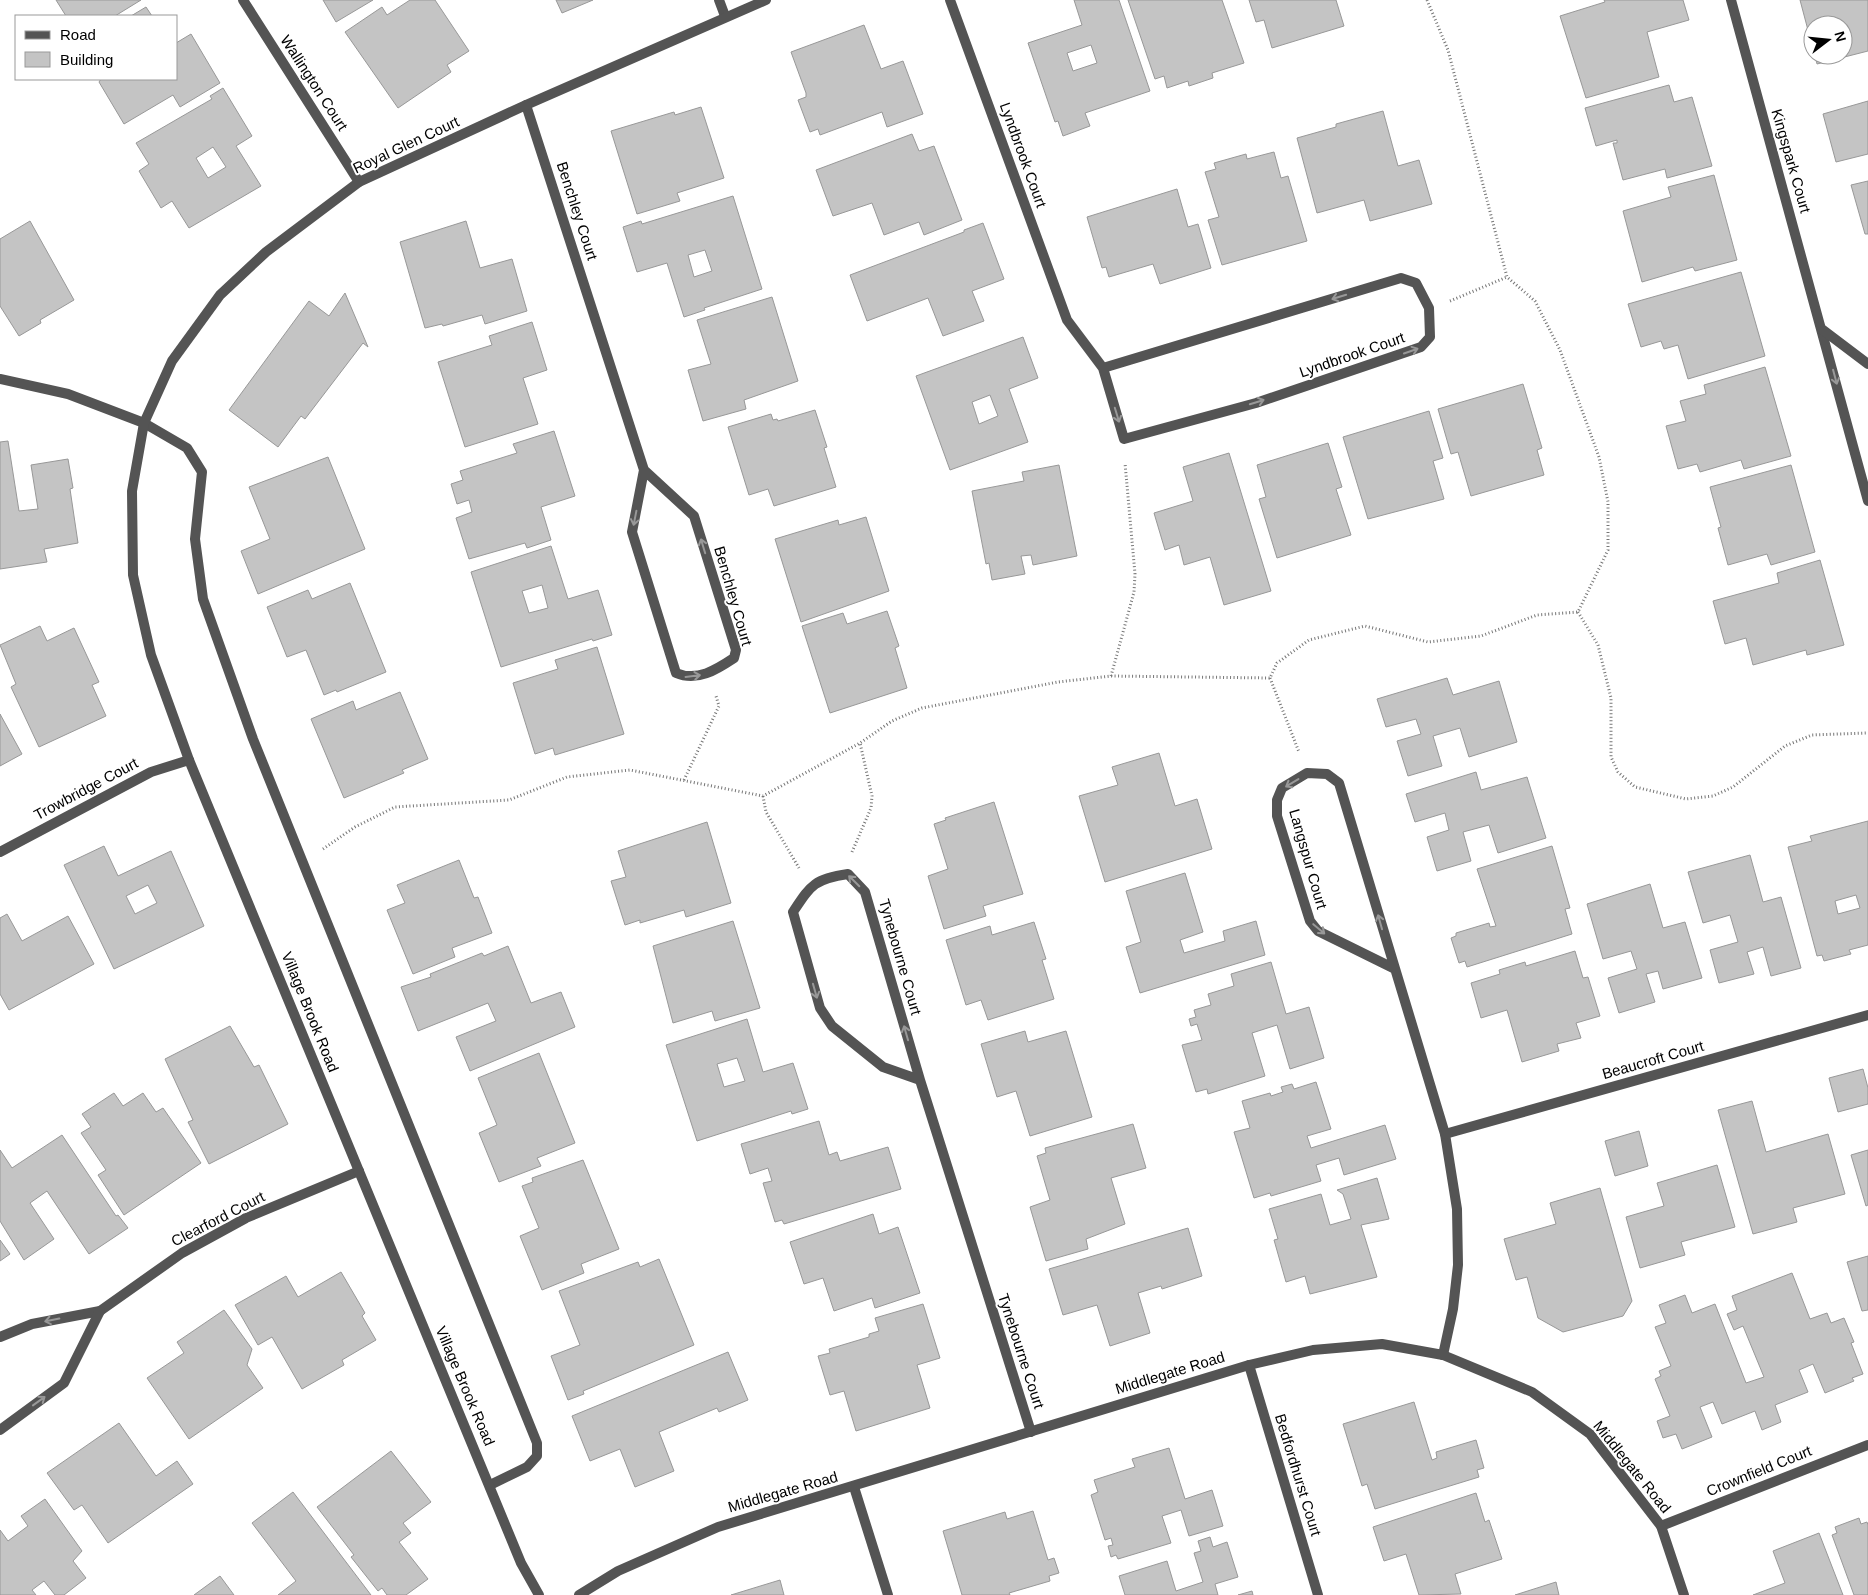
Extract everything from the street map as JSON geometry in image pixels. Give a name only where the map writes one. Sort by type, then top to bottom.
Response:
[{"type":"street","name":"Wallington Court","points":[[243,0],[359,182]]},
{"type":"street","points":[[719,0],[726,16]]},
{"type":"street","name":"Royal Glen Court","points":[[144,423],[172,361],[220,295],[266,252],[359,182],[526,105],[766,0]]},
{"type":"street","name":"Lyndbrook Court","points":[[950,0],[1067,320],[1103,368],[1124,439],[1256,403],[1421,347],[1430,337],[1429,308],[1416,283],[1401,278],[1103,368]]},
{"type":"street","name":"Kingspark Court","points":[[1731,0],[1823,330],[1868,502]]},
{"type":"street","name":"Benchley Court","points":[[526,105],[644,470],[632,532],[676,673],[685,677],[710,673],[734,658],[736,650],[694,516],[644,470]]},
{"type":"street","points":[[1823,330],[1868,364]]},
{"type":"street","points":[[0,379],[68,394],[144,423],[187,448],[202,472],[195,539],[203,599],[253,739],[537,1443],[537,1456],[527,1467],[490,1485]]},
{"type":"street","name":"Village Brook Road","points":[[144,423],[132,490],[133,575],[151,655],[189,760],[521,1563],[539,1595]]},
{"type":"street","name":"Trowbridge Court","points":[[0,852],[151,772],[189,760]]},
{"type":"street","points":[[1307,774],[1328,774],[1339,783],[1393,968],[1445,1134],[1457,1209],[1458,1265],[1453,1309],[1443,1355]]},
{"type":"street","name":"Langspur Court","points":[[1307,774],[1282,788],[1276,800],[1277,816],[1310,921],[1318,931],[1393,968]]},
{"type":"street","points":[[848,874],[826,877],[809,888],[793,912],[820,1008],[832,1026],[883,1067],[920,1080]]},
{"type":"street","name":"Tynebourne Court","points":[[848,874],[865,892],[920,1080],[1031,1432]]},
{"type":"street","name":"Beaucroft Court","points":[[1445,1134],[1868,1015]]},
{"type":"street","name":"Clearford Court","points":[[0,1337],[32,1324],[100,1311],[182,1253],[246,1218],[359,1171]]},
{"type":"street","name":"Clearford Court","points":[[0,1430],[64,1383],[100,1311]]},
{"type":"street","name":"Middlegate Road","points":[[579,1595],[618,1571],[718,1527],[1250,1365],[1312,1350],[1382,1344],[1443,1355],[1532,1392],[1590,1434],[1662,1526],[1684,1595]]},
{"type":"street","name":"Bedfordhurst Court","points":[[1250,1365],[1318,1595]]},
{"type":"street","name":"Crownfield Court","points":[[1662,1526],[1868,1445]]},
{"type":"street","points":[[854,1487],[888,1595]]},
{"type":"path","points":[[1427,0],[1448,50],[1507,277],[1535,301],[1560,350],[1599,457],[1608,502],[1608,550],[1578,612]]},
{"type":"path","points":[[1429,308],[1472,294],[1507,277]]},
{"type":"path","points":[[1111,676],[1134,592],[1135,574],[1124,439]]},
{"type":"path","points":[[1307,774],[1270,678],[1277,663],[1309,640],[1365,626],[1428,642],[1481,636],[1537,615],[1578,612]]},
{"type":"path","points":[[1578,612],[1598,645],[1611,698],[1612,757],[1618,772],[1635,787],[1686,799],[1713,796],[1733,787],[1785,746],[1812,735],[1868,733]]},
{"type":"path","points":[[684,780],[719,706],[710,673]]},
{"type":"path","points":[[304,862],[355,826],[395,807],[509,800],[567,777],[630,770],[763,796],[860,743],[892,721],[922,708],[1058,682],[1111,676],[1270,678]]},
{"type":"path","points":[[848,874],[854,845],[872,808],[872,796],[860,743]]},
{"type":"path","points":[[763,796],[766,812],[809,888]]},
{"type":"building","points":[[56,0],[141,0],[117,15],[65,15]]},
{"type":"building","points":[[323,0],[373,0],[336,22]]},
{"type":"building","points":[[410,0],[435,0],[469,51],[447,65],[451,72],[398,108],[345,32],[382,7],[387,15]]},
{"type":"building","points":[[556,0],[593,0],[562,13]]},
{"type":"building","points":[[1074,0],[1119,0],[1150,91],[1085,113],[1090,126],[1063,136],[1058,121],[1055,122],[1028,43],[1082,25]],"holes":[[[1091,45],[1097,63],[1073,71],[1067,53]]]},
{"type":"building","points":[[1128,0],[1222,0],[1244,63],[1212,73],[1213,78],[1189,86],[1188,81],[1167,88],[1164,76],[1155,79]]},
{"type":"building","points":[[1249,0],[1336,0],[1344,26],[1272,48],[1264,20],[1256,22]]},
{"type":"building","points":[[1604,0],[1683,0],[1689,20],[1647,32],[1659,77],[1586,98],[1560,16],[1605,2]]},
{"type":"building","points":[[1800,0],[1868,0],[1868,51],[1853,55],[1853,15],[1804,15]]},
{"type":"building","points":[[146,7],[151,15],[133,15]]},
{"type":"building","points":[[864,25],[881,69],[903,61],[923,114],[887,127],[882,112],[820,135],[818,129],[810,132],[798,100],[806,97],[806,93],[791,52]]},
{"type":"building","points":[[191,34],[220,83],[180,107],[173,95],[124,124],[99,82],[100,80],[178,80],[178,42]]},
{"type":"building","points":[[1669,85],[1674,102],[1692,97],[1712,166],[1667,178],[1665,169],[1623,180],[1613,143],[1617,143],[1617,140],[1596,146],[1585,108]]},
{"type":"building","points":[[223,88],[252,136],[236,146],[261,186],[189,228],[172,201],[161,208],[139,171],[149,164],[136,143],[212,99],[210,96]],"holes":[[[213,147],[226,167],[208,178],[196,158]]]},
{"type":"building","points":[[1868,101],[1868,154],[1836,162],[1823,114]]},
{"type":"building","points":[[701,107],[724,178],[677,193],[680,201],[637,214],[611,131],[674,112],[675,115]]},
{"type":"building","points":[[1383,111],[1398,166],[1419,160],[1432,204],[1370,221],[1364,200],[1317,213],[1297,138],[1336,127],[1336,124]]},
{"type":"building","points":[[912,134],[919,151],[934,146],[962,220],[924,235],[919,222],[884,235],[872,203],[833,216],[816,170]]},
{"type":"building","points":[[1274,152],[1281,178],[1288,176],[1307,241],[1222,265],[1208,220],[1219,217],[1205,172],[1216,169],[1214,163],[1246,154],[1247,159]]},
{"type":"building","points":[[1714,175],[1737,260],[1695,271],[1693,267],[1642,282],[1623,211],[1671,197],[1668,187]]},
{"type":"building","points":[[1868,181],[1868,234],[1865,234],[1851,185]]},
{"type":"building","points":[[1177,189],[1188,227],[1198,224],[1211,268],[1160,284],[1153,264],[1109,277],[1106,267],[1102,268],[1087,217]]},
{"type":"building","points":[[733,196],[762,289],[704,308],[705,310],[684,317],[667,263],[637,272],[623,227],[641,221],[642,224]],"holes":[[[705,250],[712,271],[694,277],[688,255]]]},
{"type":"building","points":[[30,221],[74,300],[40,320],[41,323],[19,336],[0,306],[0,239]]},
{"type":"building","points":[[466,221],[480,268],[512,259],[527,311],[485,324],[482,315],[443,326],[442,324],[425,328],[400,242]]},
{"type":"building","points":[[983,223],[1004,279],[972,291],[984,321],[943,336],[928,298],[867,321],[850,275]]},
{"type":"building","points":[[1741,272],[1765,356],[1688,379],[1678,345],[1664,349],[1661,341],[1641,347],[1628,304]]},
{"type":"building","points":[[345,293],[368,347],[363,343],[305,419],[301,416],[278,447],[229,410],[309,301],[329,316]]},
{"type":"building","points":[[772,297],[798,381],[744,400],[746,409],[703,421],[688,370],[711,364],[697,320]]},
{"type":"building","points":[[532,322],[547,370],[523,378],[538,424],[465,447],[438,362],[492,345],[489,336]]},
{"type":"building","points":[[1023,337],[1038,378],[1009,389],[1028,442],[950,470],[916,376]],"holes":[[[990,395],[998,416],[979,424],[972,402]]]},
{"type":"building","points":[[1765,367],[1791,456],[1744,469],[1741,460],[1700,472],[1697,464],[1678,469],[1666,426],[1686,421],[1680,401],[1706,394],[1704,385]]},
{"type":"building","points":[[1523,384],[1542,448],[1537,450],[1544,475],[1471,496],[1458,452],[1451,454],[1438,409]]},
{"type":"building","points":[[815,410],[827,447],[824,448],[836,487],[774,506],[768,489],[749,495],[728,427],[771,414],[773,420],[777,419],[778,421]]},
{"type":"building","points":[[1429,411],[1443,458],[1433,461],[1444,499],[1368,519],[1343,437]]},
{"type":"building","points":[[554,431],[575,496],[541,507],[551,540],[527,548],[525,543],[469,559],[456,518],[472,512],[469,500],[457,504],[451,484],[463,480],[460,471],[517,453],[513,444]]},
{"type":"building","points":[[8,441],[19,511],[38,509],[31,465],[68,459],[73,488],[70,489],[78,543],[44,549],[47,562],[0,569],[0,442]]},
{"type":"building","points":[[1328,443],[1342,487],[1336,489],[1351,535],[1277,558],[1259,499],[1266,497],[1257,465]]},
{"type":"building","points":[[1229,453],[1271,591],[1224,605],[1210,557],[1184,565],[1179,545],[1165,550],[1154,513],[1193,501],[1183,467]]},
{"type":"building","points":[[328,457],[365,549],[258,594],[241,551],[270,539],[249,487]]},
{"type":"building","points":[[1059,465],[1077,556],[1033,565],[1031,555],[1021,556],[1025,574],[992,580],[989,563],[986,564],[972,491],[1024,481],[1022,472]]},
{"type":"building","points":[[1791,465],[1815,552],[1771,565],[1767,554],[1728,565],[1718,528],[1721,527],[1710,487]]},
{"type":"building","points":[[866,517],[889,591],[801,622],[775,539],[838,520],[839,525]]},
{"type":"building","points":[[551,546],[568,599],[598,590],[612,635],[593,641],[592,639],[501,667],[471,572]],"holes":[[[542,585],[548,608],[529,613],[522,591]]]},
{"type":"building","points":[[1820,560],[1844,645],[1807,655],[1806,650],[1753,665],[1746,638],[1725,644],[1713,601],[1779,583],[1777,573]]},
{"type":"building","points":[[350,583],[386,672],[337,692],[336,690],[324,695],[306,650],[287,657],[267,607],[308,590],[312,599]]},
{"type":"building","points":[[887,611],[899,646],[895,648],[907,688],[830,713],[802,626],[843,613],[847,624]]},
{"type":"building","points":[[40,626],[47,641],[74,628],[99,682],[92,685],[106,716],[39,747],[11,687],[16,684],[0,645]]},
{"type":"building","points":[[597,647],[624,734],[555,755],[553,748],[535,754],[513,683],[558,669],[555,660]]},
{"type":"building","points":[[1447,678],[1453,695],[1499,681],[1517,742],[1469,757],[1460,728],[1433,736],[1442,766],[1408,776],[1397,741],[1421,734],[1416,719],[1386,727],[1377,699]]},
{"type":"building","points":[[400,692],[428,759],[402,770],[404,773],[344,798],[311,719],[353,701],[356,710]]},
{"type":"building","points":[[0,714],[22,754],[0,766]]},
{"type":"building","points":[[1159,753],[1175,806],[1197,799],[1212,849],[1105,882],[1079,796],[1118,785],[1112,767]]},
{"type":"building","points":[[1476,772],[1481,790],[1527,777],[1546,838],[1498,853],[1489,825],[1463,832],[1471,861],[1437,871],[1427,837],[1449,830],[1445,813],[1415,822],[1406,794]]},
{"type":"building","points":[[994,802],[1023,894],[983,906],[986,916],[944,929],[928,876],[948,869],[934,824],[946,820],[945,818]]},
{"type":"building","points":[[1868,821],[1868,945],[1849,950],[1851,954],[1824,961],[1822,955],[1817,956],[1788,847],[1812,841],[1810,836]],"holes":[[[1856,895],[1860,908],[1838,914],[1835,901]]]},
{"type":"building","points":[[707,822],[731,903],[686,917],[684,910],[640,923],[640,920],[625,925],[611,881],[626,877],[618,851]]},
{"type":"building","points":[[104,846],[118,876],[171,851],[204,926],[114,969],[64,865]],"holes":[[[148,885],[157,903],[135,914],[126,896]]]},
{"type":"building","points":[[1552,846],[1570,908],[1565,909],[1572,934],[1467,967],[1465,961],[1459,963],[1451,938],[1456,936],[1456,933],[1489,923],[1490,927],[1496,926],[1477,869]]},
{"type":"building","points":[[1750,855],[1763,902],[1781,897],[1801,968],[1771,976],[1763,947],[1747,952],[1754,974],[1719,983],[1710,950],[1738,942],[1730,915],[1703,923],[1688,872]]},
{"type":"building","points":[[459,860],[474,898],[478,897],[492,933],[452,948],[455,957],[413,974],[387,910],[405,903],[397,885]]},
{"type":"building","points":[[1185,873],[1203,932],[1180,940],[1184,953],[1225,941],[1223,931],[1256,921],[1265,955],[1140,993],[1126,947],[1141,942],[1126,891]]},
{"type":"building","points":[[1650,884],[1663,928],[1685,922],[1702,978],[1663,989],[1658,971],[1646,974],[1655,1002],[1619,1013],[1608,978],[1637,969],[1631,951],[1603,959],[1587,904]]},
{"type":"building","points":[[7,914],[22,941],[68,916],[94,964],[9,1010],[0,994],[0,918]]},
{"type":"building","points":[[733,921],[760,1008],[715,1021],[712,1011],[673,1023],[653,946]]},
{"type":"building","points":[[1034,922],[1046,959],[1042,960],[1054,999],[988,1020],[981,1000],[966,1005],[946,940],[990,926],[992,935]]},
{"type":"building","points":[[508,946],[531,1003],[561,992],[575,1027],[470,1071],[456,1037],[496,1021],[488,1003],[418,1031],[401,987],[431,977],[430,974],[482,953],[484,956]]},
{"type":"building","points":[[1575,951],[1583,978],[1588,977],[1600,1016],[1576,1023],[1581,1038],[1557,1044],[1559,1051],[1522,1062],[1507,1010],[1481,1018],[1471,983],[1500,974],[1499,970],[1525,962],[1526,966]]},
{"type":"building","points":[[1271,962],[1286,1014],[1309,1007],[1324,1058],[1290,1069],[1277,1025],[1252,1033],[1265,1076],[1208,1094],[1207,1089],[1196,1092],[1182,1045],[1202,1040],[1197,1024],[1191,1026],[1189,1019],[1196,1017],[1194,1010],[1211,1005],[1208,994],[1234,986],[1231,974]]},
{"type":"building","points":[[747,1019],[763,1072],[793,1063],[808,1109],[792,1114],[791,1111],[697,1141],[666,1045]],"holes":[[[737,1058],[745,1081],[724,1087],[717,1064]]]},
{"type":"building","points":[[230,1026],[254,1067],[259,1065],[288,1124],[209,1164],[188,1122],[193,1120],[165,1059]]},
{"type":"building","points":[[1025,1031],[1028,1042],[1066,1031],[1092,1117],[1030,1136],[1016,1091],[997,1097],[981,1044]]},
{"type":"building","points":[[539,1053],[575,1143],[537,1158],[541,1166],[499,1182],[479,1133],[497,1125],[478,1078]]},
{"type":"building","points":[[1863,1069],[1868,1088],[1868,1104],[1838,1112],[1829,1078]]},
{"type":"building","points":[[1316,1082],[1331,1129],[1307,1136],[1311,1148],[1385,1125],[1396,1159],[1344,1175],[1339,1158],[1316,1165],[1321,1181],[1271,1196],[1270,1193],[1254,1198],[1234,1132],[1250,1128],[1242,1101],[1270,1093],[1271,1096],[1283,1092],[1281,1087],[1292,1084],[1294,1089]]},
{"type":"building","points":[[114,1093],[123,1106],[143,1093],[156,1112],[163,1108],[201,1163],[124,1215],[98,1175],[106,1170],[81,1133],[91,1127],[82,1114]]},
{"type":"building","points":[[1752,1101],[1766,1152],[1828,1134],[1845,1194],[1793,1208],[1797,1222],[1753,1234],[1718,1110]]},
{"type":"building","points":[[819,1121],[829,1155],[837,1152],[840,1161],[888,1147],[901,1189],[784,1224],[782,1220],[775,1222],[763,1183],[772,1181],[768,1168],[750,1174],[741,1144]]},
{"type":"building","points":[[1133,1124],[1146,1168],[1111,1178],[1125,1224],[1086,1239],[1088,1249],[1046,1261],[1030,1207],[1050,1200],[1037,1156],[1046,1153],[1045,1148]]},
{"type":"building","points":[[1639,1131],[1648,1166],[1615,1176],[1605,1141]]},
{"type":"building","points":[[62,1135],[116,1216],[118,1215],[128,1228],[89,1254],[47,1191],[30,1203],[54,1239],[24,1260],[0,1221],[0,1150],[12,1168]]},
{"type":"building","points":[[1868,1150],[1868,1205],[1866,1206],[1851,1155]]},
{"type":"building","points":[[583,1160],[619,1249],[581,1264],[584,1273],[542,1290],[520,1236],[539,1228],[522,1186],[533,1182],[532,1178]]},
{"type":"building","points":[[1717,1165],[1735,1227],[1681,1242],[1685,1255],[1640,1268],[1626,1217],[1664,1206],[1657,1183]]},
{"type":"building","points":[[1377,1178],[1389,1219],[1361,1225],[1377,1277],[1310,1294],[1305,1276],[1286,1282],[1274,1240],[1278,1239],[1269,1209],[1321,1194],[1330,1225],[1351,1219],[1343,1194],[1337,1190]]},
{"type":"building","points":[[1600,1188],[1632,1301],[1623,1316],[1563,1332],[1538,1318],[1527,1277],[1516,1280],[1504,1239],[1556,1224],[1550,1203]]},
{"type":"building","points":[[873,1214],[879,1234],[898,1227],[920,1293],[875,1308],[872,1298],[834,1311],[823,1278],[804,1284],[790,1242]]},
{"type":"building","points":[[1188,1228],[1202,1276],[1162,1289],[1161,1286],[1138,1293],[1150,1333],[1110,1346],[1097,1305],[1063,1315],[1049,1269]]},
{"type":"building","points":[[0,1240],[10,1254],[0,1261]]},
{"type":"building","points":[[1868,1256],[1868,1310],[1862,1311],[1847,1262]]},
{"type":"building","points":[[659,1259],[694,1345],[583,1391],[584,1394],[568,1400],[551,1356],[580,1345],[559,1291],[638,1262],[640,1267]]},
{"type":"building","points":[[341,1272],[365,1313],[362,1316],[376,1340],[342,1360],[344,1365],[302,1389],[272,1337],[258,1345],[235,1305],[286,1276],[298,1297]]},
{"type":"building","points":[[1792,1273],[1810,1319],[1827,1313],[1831,1323],[1844,1318],[1854,1342],[1851,1343],[1863,1374],[1852,1378],[1854,1381],[1825,1393],[1813,1364],[1799,1370],[1808,1392],[1775,1405],[1781,1422],[1762,1430],[1755,1411],[1722,1424],[1713,1402],[1700,1407],[1712,1437],[1682,1449],[1676,1434],[1663,1438],[1657,1421],[1670,1416],[1655,1379],[1661,1376],[1659,1371],[1671,1366],[1655,1327],[1666,1323],[1659,1305],[1685,1295],[1692,1313],[1715,1304],[1746,1383],[1764,1377],[1743,1326],[1734,1330],[1727,1314],[1737,1310],[1732,1296]]},
{"type":"building","points":[[923,1304],[940,1358],[917,1365],[930,1408],[856,1431],[844,1391],[830,1395],[818,1356],[830,1353],[829,1349],[869,1337],[869,1334],[879,1331],[875,1318]]},
{"type":"building","points":[[224,1310],[252,1349],[247,1365],[263,1388],[189,1439],[147,1378],[184,1353],[177,1342]]},
{"type":"building","points":[[728,1352],[748,1400],[719,1412],[717,1408],[659,1432],[674,1471],[635,1487],[620,1449],[590,1461],[572,1416]]},
{"type":"building","points":[[1414,1402],[1432,1460],[1437,1458],[1436,1452],[1476,1440],[1484,1468],[1477,1470],[1479,1477],[1375,1509],[1367,1484],[1362,1486],[1343,1424]]},
{"type":"building","points":[[119,1423],[156,1476],[177,1461],[193,1484],[108,1543],[82,1505],[74,1510],[47,1473]]},
{"type":"building","points":[[1169,1448],[1185,1499],[1212,1490],[1223,1526],[1189,1536],[1181,1510],[1162,1516],[1171,1543],[1118,1559],[1116,1555],[1111,1557],[1108,1546],[1113,1545],[1111,1538],[1105,1540],[1091,1495],[1098,1492],[1094,1480],[1135,1467],[1132,1459]]},
{"type":"building","points":[[391,1451],[431,1502],[403,1523],[411,1533],[399,1542],[428,1579],[406,1595],[387,1595],[382,1588],[378,1591],[351,1557],[354,1555],[317,1507]]},
{"type":"building","points":[[293,1492],[371,1595],[278,1595],[296,1581],[252,1523]]},
{"type":"building","points":[[1476,1493],[1485,1522],[1489,1520],[1502,1559],[1455,1574],[1461,1594],[1419,1595],[1406,1554],[1384,1561],[1373,1527]]},
{"type":"building","points":[[45,1499],[82,1551],[73,1561],[86,1578],[64,1595],[55,1595],[44,1581],[32,1590],[36,1595],[0,1595],[0,1530],[8,1541],[28,1526],[21,1516]]},
{"type":"building","points":[[1033,1511],[1048,1560],[1054,1558],[1059,1573],[1049,1576],[1050,1581],[1009,1593],[1010,1595],[962,1595],[943,1531],[1005,1512],[1007,1519]]},
{"type":"building","points":[[1859,1518],[1861,1524],[1867,1522],[1868,1525],[1868,1595],[1854,1595],[1832,1535],[1837,1533],[1835,1527]]},
{"type":"building","points":[[1819,1533],[1843,1595],[1753,1595],[1785,1583],[1773,1551]]},
{"type":"building","points":[[1210,1537],[1213,1547],[1227,1542],[1238,1577],[1215,1584],[1218,1595],[1125,1595],[1119,1576],[1167,1561],[1176,1591],[1203,1582],[1194,1553],[1201,1551],[1198,1541]]},
{"type":"building","points":[[220,1576],[234,1595],[194,1595]]},
{"type":"building","points":[[780,1580],[784,1595],[731,1595]]},
{"type":"building","points":[[1556,1582],[1559,1595],[1515,1595]]},
{"type":"building","points":[[1252,1591],[1253,1595],[1238,1595]]}]
